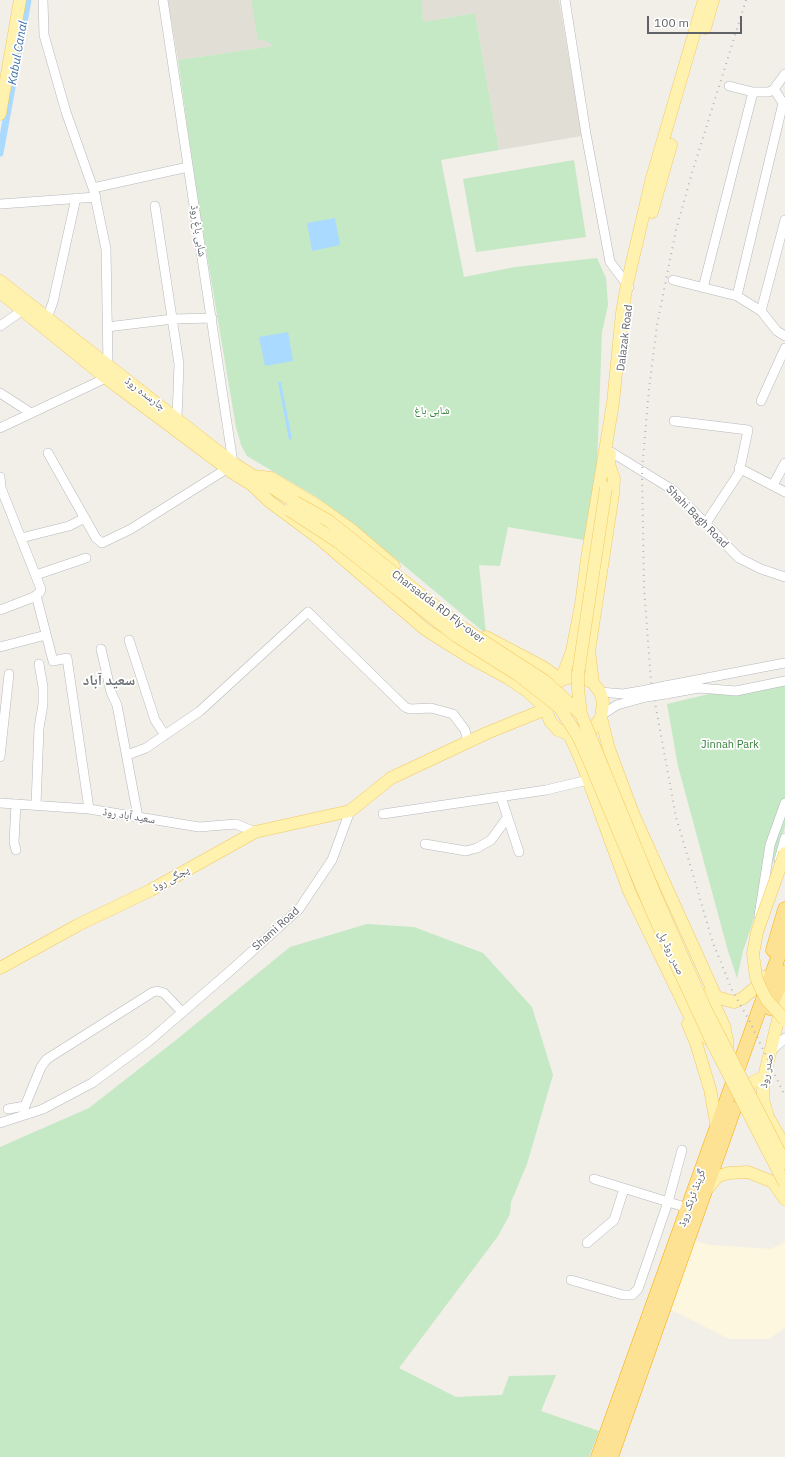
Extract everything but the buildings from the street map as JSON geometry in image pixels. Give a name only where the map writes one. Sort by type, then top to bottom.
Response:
[{"type":"highway","name":"گرینڈ ٹرنک روڈ","points":[[611,1457],[636,1369],[688,1208],[780,950],[774,944],[785,909]]},
{"type":"highway","name":"گرینڈ ٹرنک روڈ","points":[[598,1457],[636,1369],[705,1192],[773,1000],[785,972]]},
{"type":"main road","points":[[0,114],[20,0]]},
{"type":"main road","name":"Dalazak Road","points":[[596,687],[590,651],[613,494],[614,479],[610,458],[629,287],[652,178],[704,0]]},
{"type":"main road","name":"Dalazak Road","points":[[561,680],[572,651],[581,605],[587,559],[613,403],[622,313],[713,0]]},
{"type":"main road","name":"چارسدہ روڈ","points":[[0,281],[177,418],[231,468]]},
{"type":"main road","name":"چارسدہ روڈ","points":[[0,292],[106,378],[231,468],[292,506]]},
{"type":"main road","points":[[581,714],[578,674],[610,458]]},
{"type":"main road","points":[[252,480],[271,478],[318,506],[353,531],[412,581],[479,634],[542,667],[561,680]]},
{"type":"main road","points":[[252,480],[270,502],[320,539],[426,630],[469,657],[508,678],[527,691],[546,708],[550,721],[558,730],[569,734],[581,734],[593,728],[602,716]]},
{"type":"main road","name":"Charsadda RD Fly-over","points":[[292,506],[329,522],[460,626],[545,681],[581,714]]},
{"type":"main road","name":"Charsadda RD Fly-over","points":[[292,506],[456,636],[539,690],[560,708],[567,719]]},
{"type":"main road","points":[[546,708],[550,692],[561,680],[572,677],[583,678],[596,687],[603,702],[602,716],[623,787],[634,816],[716,998],[730,1001],[743,998],[756,987],[764,977],[780,950]]},
{"type":"main road","points":[[350,811],[391,778],[546,708]]},
{"type":"main road","name":"صدر روڈ پل","points":[[581,714],[657,899],[705,1008],[785,1163]]},
{"type":"main road","name":"صدر روڈ پل","points":[[567,719],[587,756],[653,914],[712,1042],[785,1184]]},
{"type":"main road","points":[[569,734],[593,793],[602,821],[629,891],[696,1029],[712,1042]]},
{"type":"main road","points":[[593,793],[599,787],[607,783],[615,783],[623,787]]},
{"type":"main road","name":"پجگی روڈ","points":[[0,968],[78,925],[151,890],[255,832],[350,811]]},
{"type":"main road","points":[[634,816],[642,849],[653,879],[724,1026],[727,1040],[727,1050]]},
{"type":"main road","points":[[602,821],[609,855],[696,1043],[710,1089],[717,1128]]},
{"type":"main road","points":[[785,853],[757,932],[753,954],[756,977],[761,989],[767,1000],[785,1020]]},
{"type":"main road","name":"صدر روڈ","points":[[785,992],[764,1077],[763,1090],[765,1108],[785,1147]]},
{"type":"main road","points":[[741,1088],[764,1077]]},
{"type":"main road","points":[[705,1192],[718,1176],[729,1173],[748,1172],[773,1182],[785,1199]]},
{"type":"street","points":[[43,0],[44,35],[66,112],[95,192],[106,249],[108,366]]},
{"type":"street","name":"شاہی باغ روڈ","points":[[163,0],[212,318],[231,468]]},
{"type":"street","points":[[565,0],[586,134],[610,262],[629,287]]},
{"type":"street","points":[[729,86],[753,92],[769,92],[774,89],[785,74]]},
{"type":"street","points":[[736,296],[784,103],[774,89]]},
{"type":"street","points":[[703,288],[753,92]]},
{"type":"street","points":[[1,204],[76,198],[188,167]]},
{"type":"street","points":[[47,318],[53,302],[76,198]]},
{"type":"street","points":[[155,206],[179,364],[177,418]]},
{"type":"street","points":[[761,310],[785,220]]},
{"type":"street","points":[[673,280],[736,296],[761,310],[777,331],[785,336]]},
{"type":"street","points":[[0,326],[23,310]]},
{"type":"street","points":[[108,327],[173,319],[212,318]]},
{"type":"street","points":[[761,401],[785,348]]},
{"type":"street","points":[[0,428],[106,378]]},
{"type":"street","points":[[0,393],[31,413]]},
{"type":"street","points":[[674,421],[748,430],[739,473],[706,523]]},
{"type":"street","points":[[48,453],[96,538],[102,543],[131,529],[231,468]]},
{"type":"street","name":"Shahi Bagh Road","points":[[610,458],[673,490],[739,558],[761,569],[785,577]]},
{"type":"street","points":[[773,485],[785,463]]},
{"type":"street","points":[[740,468],[785,492]]},
{"type":"street","points":[[0,477],[3,504],[21,538],[41,589],[36,595],[0,610]]},
{"type":"street","points":[[21,538],[69,526],[86,518]]},
{"type":"street","points":[[36,575],[86,558]]},
{"type":"street","points":[[36,595],[53,661],[67,658],[89,809]]},
{"type":"street","points":[[127,754],[146,748],[200,711],[308,612],[405,706],[410,709],[431,708],[453,714],[465,730],[468,742]]},
{"type":"street","points":[[0,647],[46,634]]},
{"type":"street","points":[[130,640],[155,720],[165,735]]},
{"type":"street","points":[[101,649],[111,692],[117,705],[138,817]]},
{"type":"street","points":[[596,687],[623,694],[646,693],[666,690],[785,663]]},
{"type":"street","points":[[36,805],[39,728],[43,704],[43,687],[39,664]]},
{"type":"street","points":[[0,757],[9,674]]},
{"type":"street","points":[[730,691],[785,680]]},
{"type":"street","points":[[666,690],[699,688],[730,691],[739,694],[758,692],[785,686]]},
{"type":"street","points":[[602,716],[617,705],[646,693]]},
{"type":"street","points":[[383,814],[546,790],[588,780]]},
{"type":"street","points":[[501,797],[519,852]]},
{"type":"street","points":[[764,977],[758,965],[757,957],[759,916],[770,845],[785,803]]},
{"type":"street","name":"سعید آباد روڈ","points":[[0,804],[89,809],[200,827],[236,824],[255,832]]},
{"type":"street","points":[[16,804],[14,842],[16,850]]},
{"type":"street","name":"Shami Road","points":[[0,1123],[43,1109],[92,1083],[148,1042],[299,909],[332,860],[350,811]]},
{"type":"street","points":[[425,844],[466,851],[477,848],[491,840],[507,818]]},
{"type":"street","points":[[779,870],[779,858],[785,838]]},
{"type":"street","points":[[8,1108],[25,1106],[41,1067],[47,1060],[153,992],[157,991],[164,993],[182,1012]]},
{"type":"street","points":[[770,1052],[785,1038]]},
{"type":"street","points":[[571,1280],[623,1295],[632,1295],[635,1292],[638,1288],[668,1202],[682,1150]]},
{"type":"street","points":[[594,1179],[688,1208]]},
{"type":"street","points":[[587,1243],[614,1220],[624,1189]]},
{"type":"shaded area","points":[[168,0],[251,0],[264,39],[275,46],[178,60]]},
{"type":"shaded area","points":[[422,0],[559,0],[582,136],[499,150],[475,13],[423,22]]},
{"type":"shaded area","points":[[688,1239],[710,1245],[771,1249],[785,1242],[785,1328],[769,1339],[729,1339],[664,1306]]},
{"type":"green space","name":"شاہی باغ","points":[[251,0],[422,0],[423,22],[475,13],[499,150],[441,160],[464,277],[515,267],[597,258],[606,278],[608,305],[602,332],[597,466],[584,540],[508,527],[500,566],[479,565],[486,634],[365,533],[318,498],[247,456],[241,445],[236,427],[198,202],[178,60],[274,46],[264,40],[258,40]]},
{"type":"green space","points":[[574,160],[586,237],[476,252],[463,179]]},
{"type":"green space","name":"Jinnah Park","points":[[785,676],[785,827],[743,951],[737,978],[728,951],[678,766],[667,704]]},
{"type":"green space","points":[[367,924],[414,927],[483,953],[532,1007],[553,1075],[527,1164],[511,1202],[510,1214],[498,1236],[399,1368],[456,1397],[502,1395],[509,1376],[556,1375],[541,1411],[599,1431],[589,1457],[0,1457],[0,1147],[89,1108],[176,1040],[290,947]]},
{"type":"water","points":[[335,218],[340,245],[312,251],[307,223]]},
{"type":"water","points":[[288,332],[293,361],[265,366],[259,337]]},
{"type":"water","points":[[278,382],[281,382],[292,439],[289,440]]},
{"type":"waterway","name":"Kabul Canal","points":[[0,153],[28,0]]},
{"type":"railway","points":[[746,0],[692,173],[676,230],[657,325],[649,389],[642,470],[644,587],[651,681],[676,817],[713,943],[732,990],[750,1022],[785,1096]]},
{"type":"district","name":"سعید آباد","points":[[109,681]]}]
